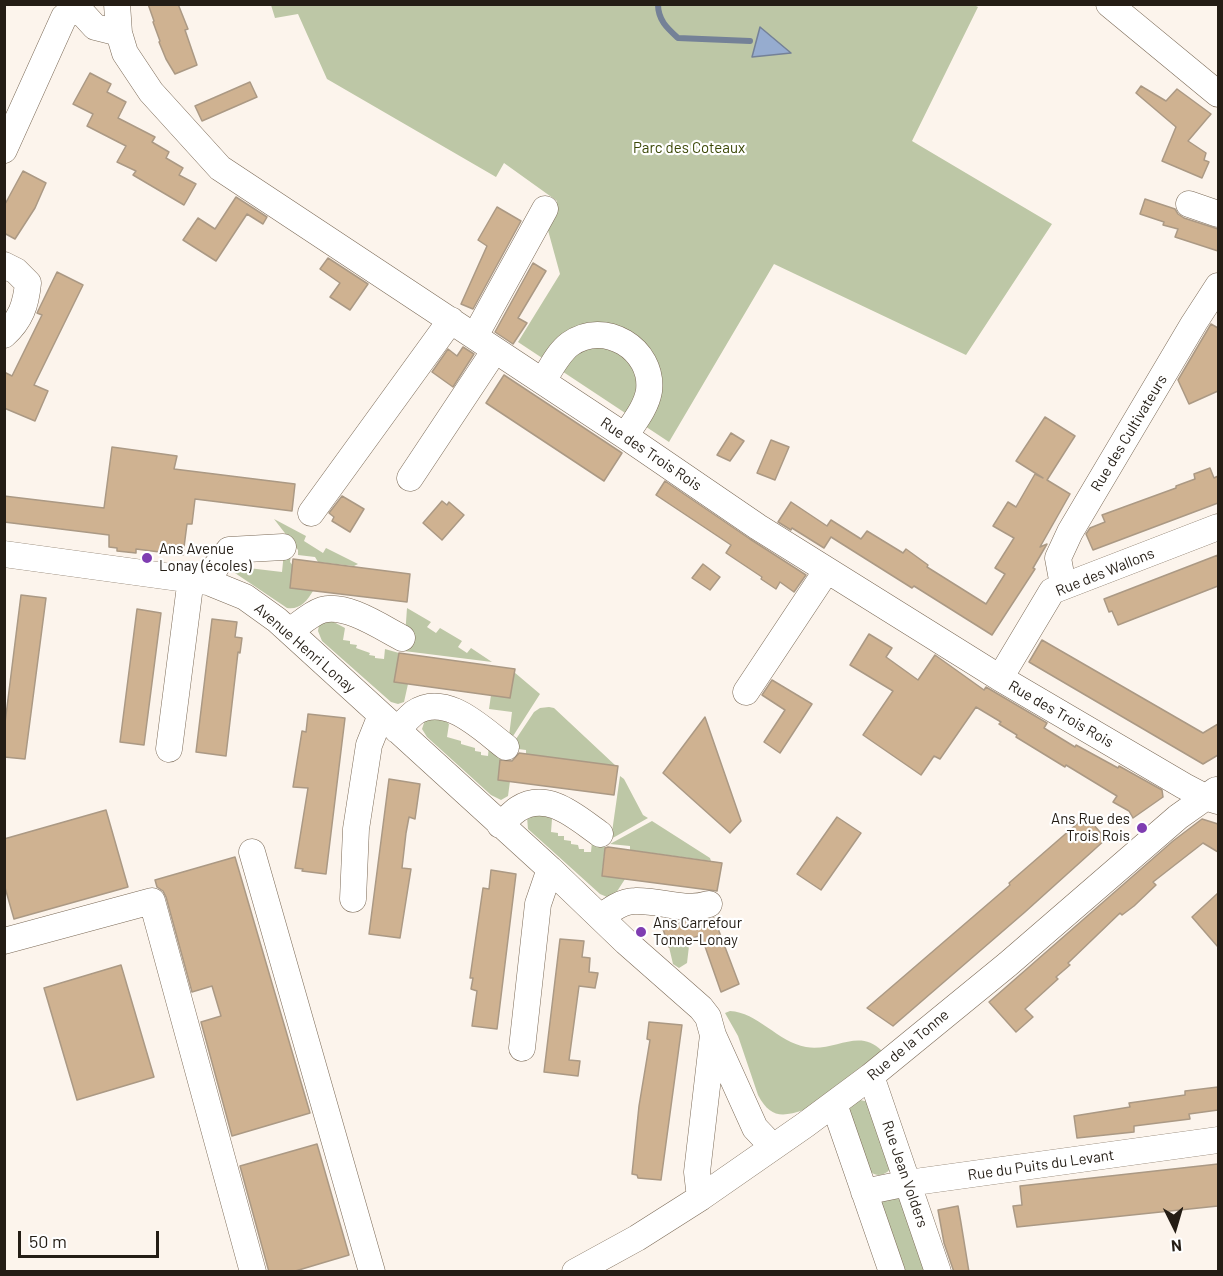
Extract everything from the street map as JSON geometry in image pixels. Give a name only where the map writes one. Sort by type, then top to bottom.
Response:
[{"type":"street","points":[[117,4],[122,43]]},
{"type":"street","points":[[1109,4],[1218,94]]},
{"type":"street","points":[[4,150],[64,17],[75,6],[95,27],[122,43]]},
{"type":"street","name":"Rue des Trois Rois","points":[[122,43],[151,92],[220,168],[543,381],[758,527],[1000,678],[1214,795]]},
{"type":"street","points":[[1189,204],[1218,214]]},
{"type":"street","points":[[410,478],[485,343],[545,209]]},
{"type":"street","points":[[4,265],[16,271],[27,283],[26,302],[12,328],[4,335]]},
{"type":"street","name":"Rue des Cultivateurs","points":[[1063,585],[1058,558],[1070,532],[1218,286]]},
{"type":"street","points":[[311,513],[451,320]]},
{"type":"street","points":[[543,381],[559,355],[571,344],[586,336],[602,334],[618,338],[634,348],[643,360],[648,375],[649,392],[643,408],[625,436]]},
{"type":"street","name":"Rue des Wallons","points":[[1000,678],[1052,591],[1218,527]]},
{"type":"street","points":[[170,749],[200,580],[229,550],[283,547]]},
{"type":"street","name":"Avenue Henri Lonay","points":[[4,554],[200,580],[245,597],[290,632],[550,869],[626,942],[701,1008],[708,1017],[713,1035],[755,1128],[773,1148]]},
{"type":"street","points":[[747,692],[827,570]]},
{"type":"street","points":[[290,632],[321,610],[335,609],[351,612],[402,638]]},
{"type":"street","points":[[354,899],[356,829],[369,745],[389,722],[434,707],[448,709],[462,715],[506,747]]},
{"type":"street","name":"Rue de la Tonne","points":[[574,1272],[637,1238],[700,1198],[834,1104],[1008,964],[1178,817],[1214,795]]},
{"type":"street","points":[[500,825],[518,809],[528,804],[542,803],[558,805],[600,834]]},
{"type":"street","points":[[252,852],[372,1272]]},
{"type":"street","points":[[522,1048],[538,904],[550,869]]},
{"type":"street","points":[[4,941],[152,901],[254,1272]]},
{"type":"street","points":[[601,917],[625,903],[634,901],[696,908],[709,904]]},
{"type":"street","points":[[700,1198],[697,1172],[713,1035]]},
{"type":"street","name":"Rue Jean Volders","points":[[871,1076],[938,1272]]},
{"type":"street","points":[[834,1104],[892,1272]]},
{"type":"street","name":"Rue du Puits du Levant","points":[[864,1192],[908,1183],[1218,1140]]},
{"type":"green space","name":"Parc des Coteaux","points":[[271,5],[974,5],[978,7],[912,141],[1052,224],[966,355],[774,264],[669,442],[518,342],[560,274],[546,223],[557,201],[504,163],[496,177],[327,79],[298,14],[275,18]]},
{"type":"green space","points":[[274,519],[306,536],[304,541],[323,553],[326,548],[358,564],[354,566],[318,562],[315,557],[298,555],[298,550]]},
{"type":"green space","points":[[285,542],[292,550],[290,562],[313,591],[303,604],[296,608],[287,608],[232,571],[233,565],[240,560],[240,567],[282,572]]},
{"type":"green space","points":[[407,608],[431,622],[427,627],[436,633],[440,628],[462,641],[458,647],[467,653],[471,648],[492,662],[404,651]]},
{"type":"green space","points":[[328,619],[345,628],[343,640],[350,641],[350,644],[357,645],[356,648],[370,653],[369,655],[375,658],[384,659],[385,649],[399,653],[394,682],[408,684],[404,702],[398,704],[391,702],[322,641],[318,631],[319,625]]},
{"type":"green space","points":[[514,672],[540,694],[508,744],[512,712],[489,709],[491,695],[510,698]]},
{"type":"green space","points":[[540,708],[554,708],[616,766],[526,754],[526,750],[510,748],[534,712]]},
{"type":"green space","points":[[426,717],[443,719],[449,724],[447,737],[475,748],[475,751],[481,752],[481,755],[488,756],[489,745],[502,750],[498,779],[510,781],[508,796],[501,800],[491,795],[427,737],[422,729]]},
{"type":"green space","points":[[620,776],[624,779],[643,815],[648,818],[611,839]]},
{"type":"green space","points":[[541,811],[552,819],[551,832],[564,836],[564,840],[578,845],[579,849],[584,849],[584,852],[591,852],[592,842],[603,843],[605,846],[602,875],[625,879],[616,893],[607,897],[600,894],[528,829],[527,817]]},
{"type":"green space","points":[[652,821],[710,858],[711,861],[630,850],[630,846],[610,844]]},
{"type":"green space","points":[[687,940],[689,946],[687,963],[679,968],[673,964],[669,947]]},
{"type":"green space","points":[[730,1011],[749,1016],[786,1039],[806,1047],[817,1048],[864,1041],[882,1051],[804,1110],[777,1114],[767,1108],[758,1095],[738,1036],[725,1013]]},
{"type":"green space","points":[[860,1100],[869,1102],[892,1167],[882,1175],[869,1171],[848,1111]]},
{"type":"green space","points":[[902,1196],[931,1271],[900,1271],[880,1206],[881,1201]]},
{"type":"water","points":[[760,27],[791,53],[752,57]]},
{"type":"building","points":[[148,4],[178,4],[188,29],[185,30],[197,65],[175,74],[159,42]]},
{"type":"building","points":[[90,73],[111,84],[107,92],[126,102],[118,118],[155,137],[152,142],[169,152],[166,158],[183,168],[179,175],[196,184],[184,205],[133,175],[136,171],[117,162],[126,146],[87,126],[93,114],[73,104]]},
{"type":"building","points":[[250,82],[257,97],[202,121],[195,106]]},
{"type":"building","points":[[1141,86],[1166,101],[1177,89],[1211,114],[1188,141],[1206,153],[1204,160],[1209,162],[1202,178],[1162,161],[1176,127],[1136,93]]},
{"type":"building","points":[[23,171],[46,183],[35,208],[15,239],[4,233],[4,206]]},
{"type":"building","points":[[236,197],[267,217],[263,224],[247,214],[216,261],[183,240],[198,218],[215,229]]},
{"type":"building","points":[[1145,199],[1175,209],[1184,218],[1218,229],[1218,251],[1175,237],[1178,229],[1140,214]]},
{"type":"building","points":[[497,207],[521,221],[473,309],[461,304],[487,246],[478,240]]},
{"type":"building","points":[[328,258],[368,284],[350,310],[330,297],[340,283],[320,269]]},
{"type":"building","points":[[533,263],[546,271],[518,318],[527,323],[513,344],[495,332]]},
{"type":"building","points":[[57,272],[83,285],[34,385],[48,391],[35,421],[4,408],[4,372],[12,376],[42,315],[37,313]]},
{"type":"building","points":[[1211,324],[1218,328],[1218,391],[1189,404],[1178,380]]},
{"type":"building","points":[[463,347],[474,354],[453,387],[432,372],[448,349],[457,356]]},
{"type":"building","points":[[504,375],[622,453],[604,481],[486,403]]},
{"type":"building","points":[[1045,417],[1075,436],[1047,480],[1070,494],[1040,547],[1047,544],[1033,568],[1035,569],[992,635],[831,537],[824,548],[778,522],[791,502],[827,526],[831,520],[861,539],[867,531],[903,553],[906,549],[928,565],[927,567],[986,604],[1005,574],[995,568],[1014,538],[993,526],[1008,502],[1016,507],[1035,474],[1043,478],[1016,461]]},
{"type":"building","points":[[731,433],[744,441],[730,461],[717,455]]},
{"type":"building","points":[[771,440],[789,447],[775,480],[757,473]]},
{"type":"building","points":[[112,447],[177,456],[174,469],[295,484],[292,511],[195,499],[192,524],[187,524],[183,555],[136,549],[136,553],[117,551],[117,548],[109,547],[109,535],[4,522],[4,496],[104,508]]},
{"type":"building","points":[[1210,468],[1214,478],[1218,476],[1218,503],[1093,550],[1086,534],[1090,528],[1105,522],[1102,515],[1176,488],[1176,486],[1195,479],[1194,474]]},
{"type":"building","points":[[665,481],[806,575],[794,592],[780,582],[776,589],[761,579],[762,577],[726,553],[731,545],[656,495]]},
{"type":"building","points":[[342,496],[364,509],[350,532],[332,521],[334,517],[329,513]]},
{"type":"building","points":[[442,501],[447,505],[449,502],[464,515],[442,540],[423,523]]},
{"type":"building","points":[[1218,555],[1218,586],[1118,625],[1112,611],[1109,612],[1104,599]]},
{"type":"building","points":[[293,559],[410,574],[407,602],[290,588]]},
{"type":"building","points":[[703,564],[720,577],[710,590],[692,578]]},
{"type":"building","points":[[21,595],[46,598],[25,759],[4,757],[4,731]]},
{"type":"building","points":[[137,609],[161,613],[144,745],[120,742]]},
{"type":"building","points":[[212,619],[237,622],[235,637],[242,638],[240,653],[238,652],[226,756],[196,752]]},
{"type":"building","points":[[869,634],[892,648],[886,657],[918,680],[935,655],[984,690],[986,687],[1047,723],[1044,728],[1075,747],[1076,745],[1118,768],[1119,766],[1162,790],[1163,797],[1133,818],[1129,811],[1113,802],[1117,796],[1016,737],[1017,735],[999,724],[1001,722],[976,707],[940,759],[934,756],[921,775],[863,735],[893,691],[850,665]]},
{"type":"building","points":[[1042,640],[1203,733],[1218,724],[1218,755],[1203,764],[1029,662]]},
{"type":"building","points":[[399,653],[515,669],[510,698],[394,682]]},
{"type":"building","points":[[772,680],[812,704],[780,753],[764,742],[785,710],[762,695]]},
{"type":"building","points":[[308,714],[345,718],[326,874],[295,868],[308,788],[293,787],[302,731],[306,732]]},
{"type":"building","points":[[705,717],[741,821],[730,833],[663,773]]},
{"type":"building","points":[[519,753],[618,766],[614,795],[498,780],[500,760],[512,761]]},
{"type":"building","points":[[389,779],[420,784],[415,819],[409,817],[406,833],[402,868],[411,869],[400,938],[369,934]]},
{"type":"building","points":[[106,810],[128,887],[14,919],[4,884],[4,839]]},
{"type":"building","points":[[1086,816],[1106,839],[1025,912],[893,1026],[867,1008],[1010,885],[1009,883]]},
{"type":"building","points":[[837,817],[861,833],[821,890],[797,874]]},
{"type":"building","points":[[1202,819],[1218,824],[1218,852],[1203,843],[1153,882],[1156,885],[1134,906],[1122,915],[1120,913],[1068,963],[1070,965],[1056,977],[1058,979],[1025,1009],[1033,1017],[1016,1032],[989,1002],[1173,841]]},
{"type":"building","points":[[605,848],[722,863],[717,891],[602,876]]},
{"type":"building","points":[[235,857],[310,1113],[232,1136],[201,1022],[221,1016],[212,986],[192,992],[166,897],[157,887],[155,880]]},
{"type":"building","points":[[491,870],[516,874],[497,1029],[472,1026],[477,991],[471,989],[473,978],[470,978],[483,888],[489,889]]},
{"type":"building","points":[[1218,893],[1218,947],[1192,917]]},
{"type":"building","points":[[714,918],[739,984],[721,992],[701,935],[669,947],[663,929],[684,921]]},
{"type":"building","points":[[560,939],[584,941],[582,957],[590,958],[589,972],[598,973],[595,988],[579,986],[569,1060],[580,1061],[578,1076],[544,1072]]},
{"type":"building","points":[[121,965],[154,1077],[77,1100],[44,988]]},
{"type":"building","points":[[649,1022],[682,1025],[661,1180],[638,1178],[637,1175],[632,1174],[639,1106],[650,1040],[647,1039]]},
{"type":"building","points":[[1218,1087],[1218,1110],[1189,1114],[1190,1119],[1134,1126],[1134,1132],[1077,1138],[1074,1116],[1130,1107],[1129,1103],[1185,1095],[1185,1091]]},
{"type":"building","points":[[317,1144],[349,1255],[292,1272],[269,1272],[240,1166]]},
{"type":"building","points":[[1218,1164],[1218,1206],[1017,1227],[1013,1206],[1022,1205],[1020,1186]]},
{"type":"building","points":[[958,1206],[969,1272],[954,1272],[944,1243],[938,1210]]},
{"type":"waterway","points":[[658,4],[661,19],[678,38],[750,41]]},
{"type":"place","name":"Ans Avenue Lonay (écoles)","points":[[147,558]]},
{"type":"place","name":"Ans Rue des Trois Rois","points":[[1142,828]]},
{"type":"place","name":"Ans Carrefour Tonne-Lonay","points":[[641,932]]}]
